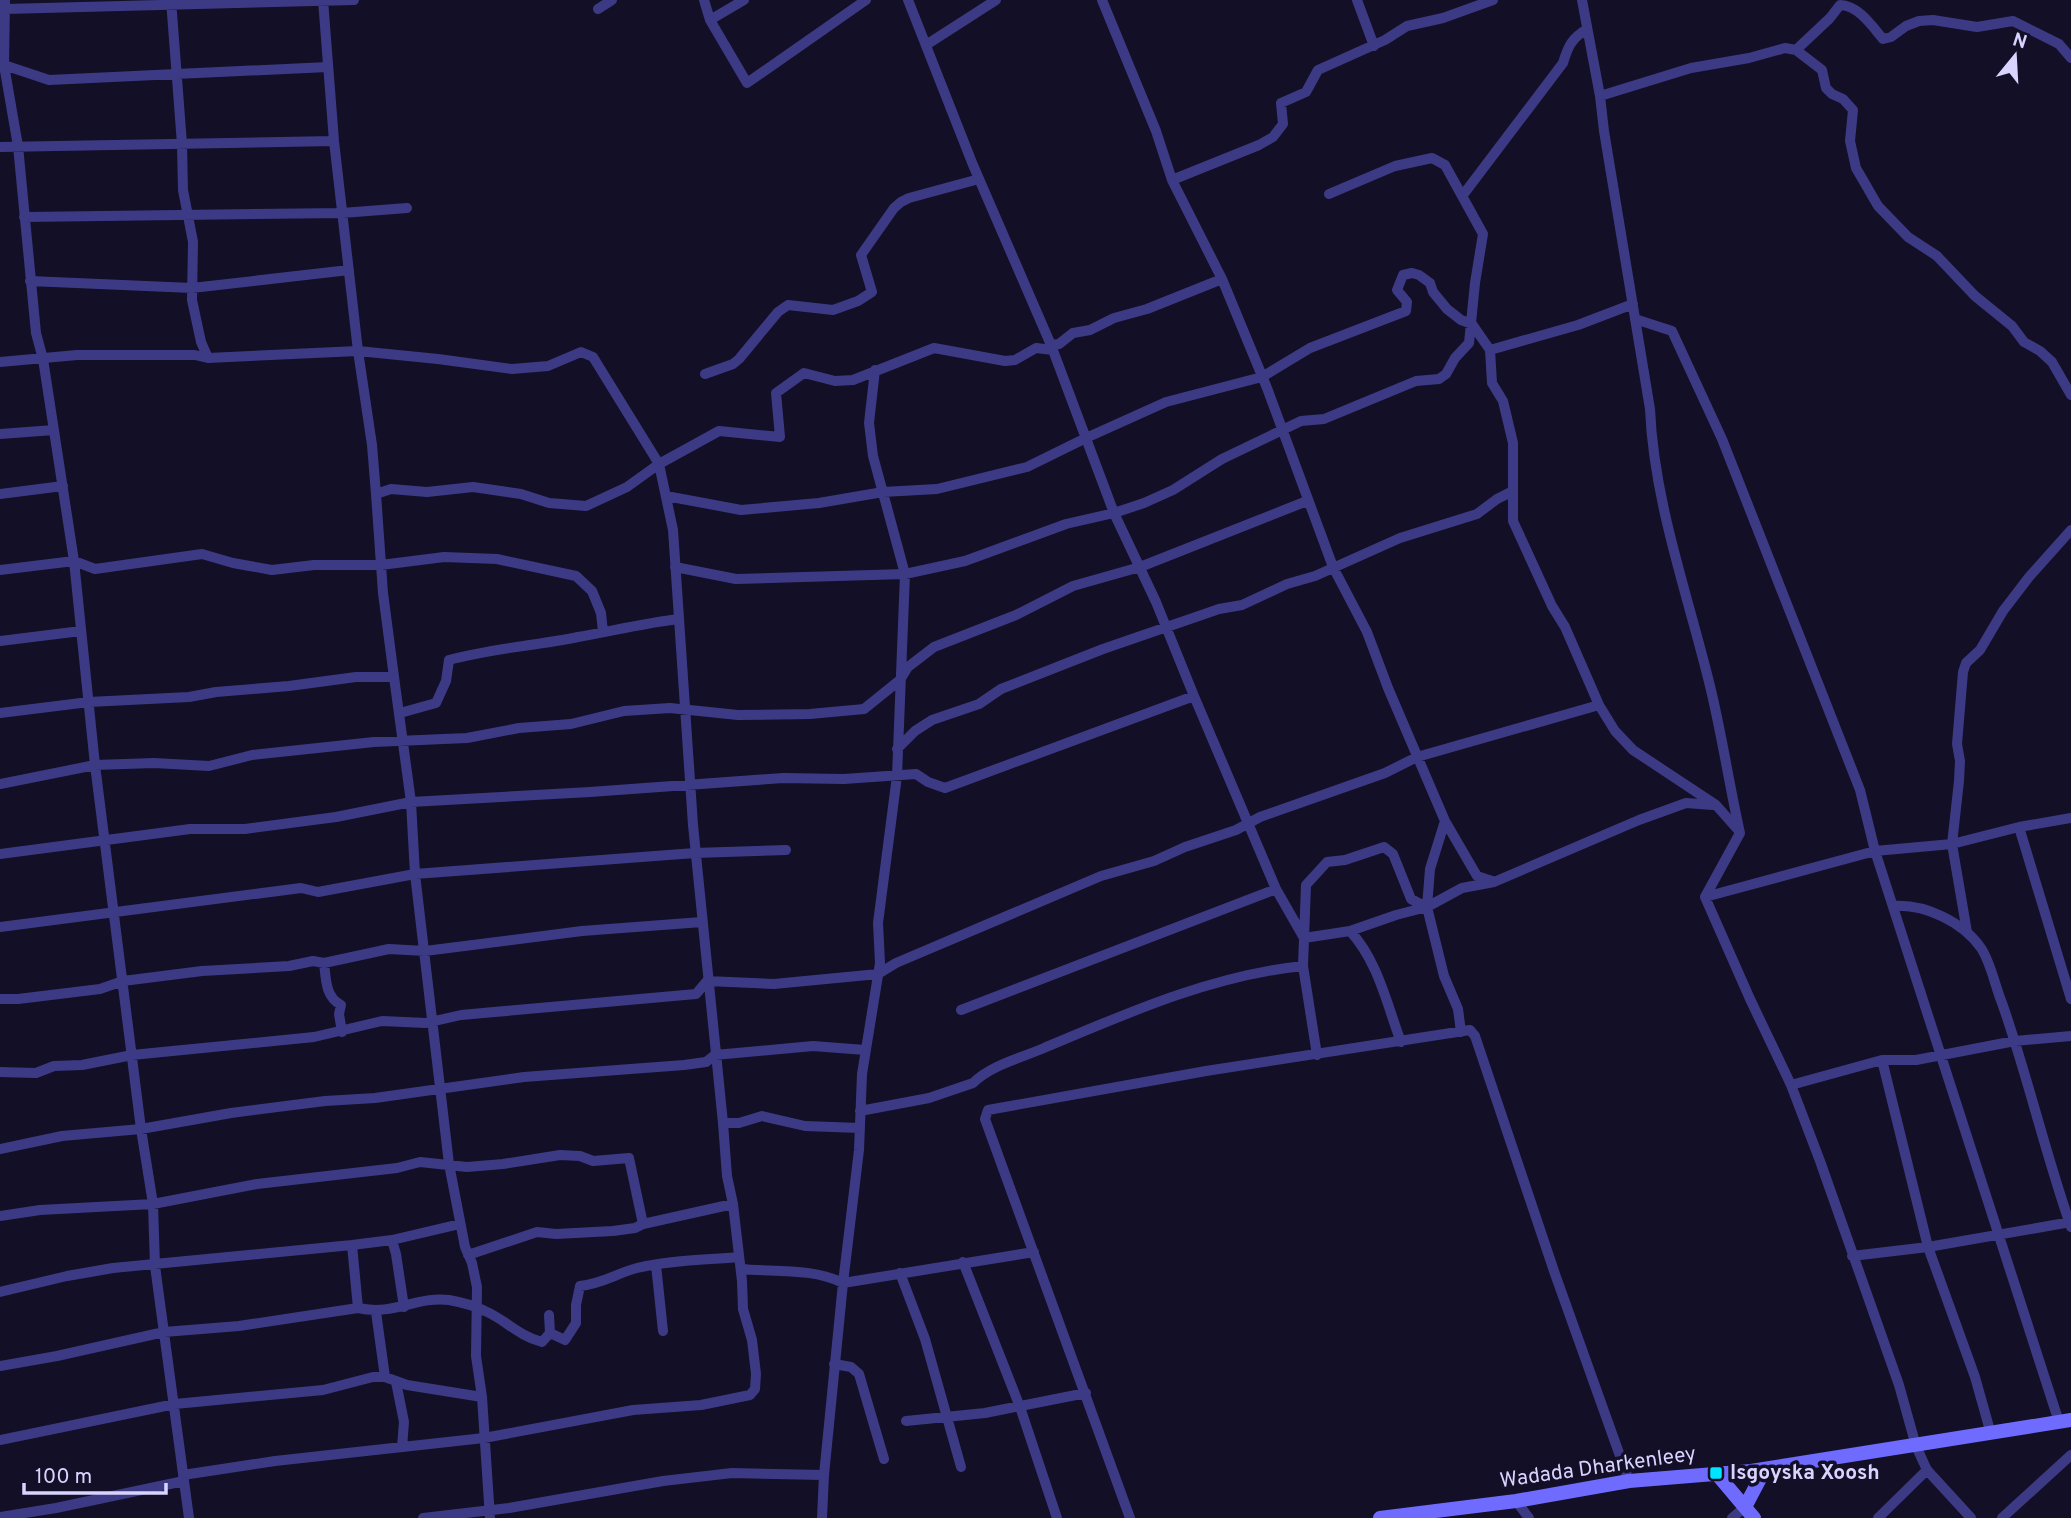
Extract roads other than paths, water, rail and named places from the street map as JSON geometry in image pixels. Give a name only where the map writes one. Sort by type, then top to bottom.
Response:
[{"type":"main road","name":"Wadada Dharkenleey","points":[[1380,1518],[1474,1512],[1516,1501],[1629,1481],[1765,1469],[2065,1421]]},
{"type":"main road","points":[[1716,1473],[1750,1512],[1765,1469]]},
{"type":"street","points":[[189,1518],[155,1266],[153,1204],[94,765],[74,561],[43,359],[36,333],[18,146],[4,65],[5,4],[354,0]]},
{"type":"street","points":[[598,9],[612,0]]},
{"type":"street","points":[[705,0],[710,20],[747,83],[866,0]]},
{"type":"street","points":[[710,20],[744,0]]},
{"type":"street","points":[[908,0],[979,179],[1053,348],[1114,513],[1167,629],[1276,889],[1304,938]]},
{"type":"street","points":[[926,45],[996,0]]},
{"type":"street","points":[[1102,0],[1156,131],[1172,180],[1222,279],[1262,377],[1333,568],[1367,632],[1445,821],[1477,876],[1494,882]]},
{"type":"street","points":[[1357,0],[1374,46]]},
{"type":"street","points":[[1172,180],[1249,150],[1273,137],[1283,124],[1281,103],[1306,92],[1318,69],[1374,46],[1407,26],[1443,18],[1493,0]]},
{"type":"street","points":[[1582,0],[1650,409],[1654,453],[1671,535],[1711,689],[1740,833],[1705,897]]},
{"type":"street","points":[[323,1],[334,141],[358,351],[372,445],[381,565],[400,713],[401,742],[411,802],[415,874],[449,1164],[460,1224],[477,1287],[476,1356],[482,1396],[490,1514]]},
{"type":"street","points":[[172,2],[183,190],[193,242],[192,300],[201,342],[208,358]]},
{"type":"street","points":[[1796,50],[1844,3],[1867,20],[1883,39],[1919,21],[1953,22],[1977,27],[2013,21],[2059,44],[2071,58]]},
{"type":"street","points":[[1463,195],[1563,63],[1568,46],[1575,36],[1587,29]]},
{"type":"street","points":[[1600,96],[1691,68],[1749,58],[1784,48],[1796,50],[1822,70],[1826,88],[1843,99],[1853,110],[1850,141],[1856,168],[1878,206],[1908,237],[1937,256],[1975,296],[2012,326],[2024,342],[2052,362],[2071,395]]},
{"type":"street","points":[[4,65],[49,80],[328,67]]},
{"type":"street","points":[[0,147],[334,141]]},
{"type":"street","points":[[675,567],[736,579],[905,574],[965,561],[1066,524],[1114,513],[1173,490],[1204,469],[1301,421],[1324,419],[1416,381],[1439,379],[1466,348],[1472,324],[1483,234],[1446,165],[1432,158],[1395,166],[1329,194]]},
{"type":"street","points":[[705,374],[733,364],[778,312],[788,305],[833,310],[858,301],[872,292],[861,256],[894,208],[909,198],[979,179]]},
{"type":"street","points":[[24,217],[342,212],[407,208]]},
{"type":"street","points":[[30,281],[192,288],[349,270]]},
{"type":"street","points":[[666,496],[741,510],[819,503],[883,492],[937,489],[1027,467],[1166,402],[1262,377],[1310,348],[1406,311],[1407,302],[1397,290],[1402,275],[1419,275],[1430,283],[1433,292],[1447,309],[1461,320],[1472,324],[1490,351],[1492,383],[1503,401],[1513,443],[1513,520],[1552,606],[1565,626],[1598,705],[1615,732],[1633,750],[1716,805],[1740,833]]},
{"type":"street","points":[[376,494],[391,489],[418,492],[473,487],[521,494],[549,503],[586,506],[627,487],[659,464],[719,431],[780,438],[776,393],[804,373],[835,381],[853,380],[934,348],[1005,361],[1016,360],[1036,348],[1053,348],[1073,333],[1083,333],[1114,318],[1147,309],[1222,279]]},
{"type":"street","points":[[1490,351],[1578,325],[1633,304]]},
{"type":"street","points":[[1635,319],[1672,331],[1722,439],[1860,790],[1875,851],[1998,1233],[2065,1421]]},
{"type":"street","points":[[0,362],[77,355],[195,355],[208,358],[358,351],[512,369],[548,366],[580,352],[593,357],[659,464],[673,530],[695,853],[707,981],[727,1176],[741,1269],[743,1309],[752,1340],[756,1374],[755,1389],[750,1395],[701,1405],[633,1410],[484,1438],[275,1461],[184,1478],[56,1508],[0,1517]]},
{"type":"street","points":[[822,1518],[834,1364],[860,1128],[865,1050],[878,974],[878,923],[897,776],[905,574],[873,456],[869,423],[875,370]]},
{"type":"street","points":[[0,434],[54,430]]},
{"type":"street","points":[[0,494],[63,486]]},
{"type":"street","points":[[897,749],[915,731],[932,720],[978,704],[1001,689],[1103,649],[1219,609],[1242,605],[1287,583],[1315,576],[1401,538],[1477,514],[1497,499],[1514,491]]},
{"type":"street","points":[[0,784],[94,765],[154,763],[209,766],[252,755],[374,742],[467,738],[519,728],[571,724],[624,711],[670,708],[738,715],[864,709],[900,680],[908,667],[934,647],[1016,615],[1073,586],[1140,567],[1307,500]]},
{"type":"street","points":[[1967,932],[1952,844],[1960,761],[1957,744],[1966,663],[1986,642],[1993,625],[2029,577],[2071,530]]},
{"type":"street","points":[[0,570],[74,561],[95,569],[202,554],[272,570],[314,565],[381,565],[444,557],[497,559],[576,576],[592,591],[601,613],[603,632]]},
{"type":"street","points":[[400,713],[436,703],[446,681],[449,660],[514,645],[576,638],[643,623],[679,619]]},
{"type":"street","points":[[0,641],[81,631]]},
{"type":"street","points":[[0,713],[89,702],[188,697],[356,677],[394,677]]},
{"type":"street","points":[[0,854],[190,829],[245,829],[336,817],[411,802],[690,784],[916,774],[945,788],[1194,696]]},
{"type":"street","points":[[707,981],[774,984],[878,974],[897,963],[1101,876],[1154,861],[1248,823],[1354,785],[1417,757],[1598,705]]},
{"type":"street","points":[[1304,938],[1350,931],[1427,907],[1462,888],[1494,882],[1639,820],[1686,803],[1716,805]]},
{"type":"street","points":[[1705,897],[1875,851],[1952,844],[2019,827],[2071,818]]},
{"type":"street","points":[[1445,821],[1430,869],[1427,907],[1444,976],[1458,1009],[1461,1032]]},
{"type":"street","points":[[2019,827],[2071,999]]},
{"type":"street","points":[[1317,1055],[1303,966],[1306,885],[1327,862],[1384,846],[1393,853],[1411,899],[1427,907]]},
{"type":"street","points":[[0,927],[301,888],[318,892],[415,874],[695,853],[786,850]]},
{"type":"street","points":[[961,1010],[1276,889]]},
{"type":"street","points":[[1705,897],[1791,1085],[1899,1385],[1916,1446],[1927,1470],[1971,1518]]},
{"type":"street","points":[[1852,1256],[1928,1247],[1998,1233],[2070,1224],[2015,1041],[1982,950],[1967,932],[1933,912],[1912,905],[1894,906]]},
{"type":"street","points":[[0,999],[100,989],[123,981],[202,971],[324,962],[389,949],[425,951],[582,931],[702,922]]},
{"type":"street","points":[[1350,931],[1369,956],[1401,1042]]},
{"type":"street","points":[[324,962],[330,995],[341,1005],[339,1014],[342,1032]]},
{"type":"street","points":[[860,1111],[929,1098],[973,1083],[1013,1060],[1150,1005],[1277,968],[1303,966]]},
{"type":"street","points":[[0,1072],[37,1073],[54,1066],[82,1065],[132,1055],[314,1037],[382,1021],[433,1022],[461,1015],[696,994],[707,981]]},
{"type":"street","points":[[1130,1518],[985,1119],[988,1110],[1206,1071],[1470,1030],[1475,1035],[1555,1274],[1629,1481]]},
{"type":"street","points":[[1791,1085],[1882,1060],[1916,1060],[2015,1041],[2071,1036]]},
{"type":"street","points":[[0,1149],[62,1136],[141,1129],[231,1113],[325,1101],[375,1098],[524,1077],[684,1065],[706,1062],[715,1055],[813,1046],[865,1050]]},
{"type":"street","points":[[1882,1060],[1928,1247],[1975,1377],[1991,1434]]},
{"type":"street","points":[[723,1123],[739,1123],[762,1116],[805,1126],[860,1128]]},
{"type":"street","points":[[0,1216],[40,1210],[153,1204],[257,1184],[397,1168],[420,1162],[467,1167],[560,1155],[580,1156],[593,1161],[628,1158],[643,1224]]},
{"type":"street","points":[[468,1255],[537,1232],[556,1234],[635,1228],[733,1205]]},
{"type":"street","points":[[0,1292],[113,1268],[155,1266],[392,1240],[460,1224]]},
{"type":"street","points":[[392,1240],[404,1307]]},
{"type":"street","points":[[352,1245],[358,1308]]},
{"type":"street","points":[[741,1269],[795,1272],[844,1283],[1034,1252]]},
{"type":"street","points":[[550,1333],[565,1340],[570,1333],[576,1323],[580,1286],[600,1283],[634,1269],[739,1257]]},
{"type":"street","points":[[963,1262],[1020,1407],[1057,1518]]},
{"type":"street","points":[[656,1265],[663,1331]]},
{"type":"street","points":[[900,1273],[925,1339],[961,1467]]},
{"type":"street","points":[[0,1366],[164,1332],[239,1326],[358,1308],[376,1312],[435,1299],[453,1301],[485,1311],[513,1330],[542,1342],[550,1333],[548,1315]]},
{"type":"street","points":[[376,1312],[384,1377]]},
{"type":"street","points":[[834,1364],[850,1367],[859,1374],[884,1459]]},
{"type":"street","points":[[0,1440],[175,1404],[323,1390],[373,1377],[482,1396]]},
{"type":"street","points":[[396,1382],[404,1422],[402,1447]]},
{"type":"street","points":[[906,1421],[1020,1407],[1086,1393]]},
{"type":"street","points":[[2002,1518],[2071,1455]]},
{"type":"street","points":[[1878,1518],[1927,1470]]},
{"type":"street","points":[[423,1518],[490,1514],[663,1481],[732,1472],[824,1475]]},
{"type":"street","points":[[1516,1501],[1529,1518]]},
{"type":"street","points":[[1732,1518],[1750,1512]]},
{"type":"place","name":"Isgoyska Xoosh","points":[[1716,1473]]}]
